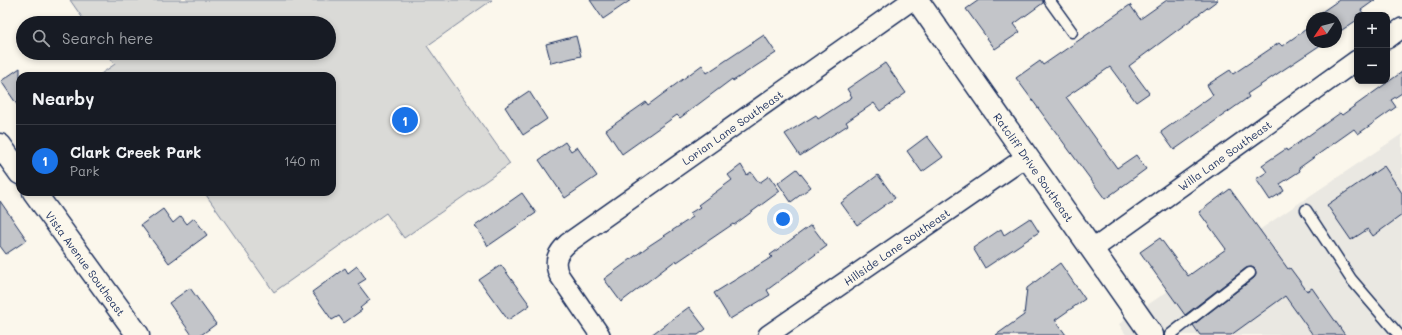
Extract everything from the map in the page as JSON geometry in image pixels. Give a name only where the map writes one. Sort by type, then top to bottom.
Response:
[{"type":"street","name":"Lorian Lane Southeast","points":[[600,335],[559,275],[556,266],[556,257],[568,243],[912,0]]},
{"type":"street","name":"Ratcliff Drive Southeast","points":[[917,0],[1152,335]]},
{"type":"street","points":[[1390,37],[1402,28]]},
{"type":"street","name":"Willa Lane Southeast","points":[[1092,250],[1354,62]]},
{"type":"street","name":"Hillside Lane Southeast","points":[[768,335],[1026,157]]},
{"type":"street","name":"Vista Avenue Southeast","points":[[37,196],[138,335]]},
{"type":"lane","points":[[1049,0],[1072,32]]},
{"type":"lane","points":[[1306,210],[1351,279],[1399,335]]},
{"type":"lane","points":[[1170,335],[1250,273]]},
{"type":"shaded area","points":[[70,0],[492,0],[427,46],[510,164],[404,238],[386,213],[274,292],[207,196],[336,196],[336,72],[104,72],[115,64],[112,60],[336,60],[336,16],[81,16]]},
{"type":"shaded area","points":[[1402,134],[1402,335],[1126,335],[1119,324]]},
{"type":"building","points":[[590,0],[631,0],[603,19]]},
{"type":"building","points":[[979,0],[1043,0],[1043,3],[1014,24],[1020,32],[995,49],[966,9]]},
{"type":"building","points":[[1167,0],[1218,0],[1129,66],[1149,93],[1136,102],[1110,67],[1066,97],[1117,168],[1136,155],[1146,169],[1105,199],[1016,78],[1040,61],[1043,65],[1130,5],[1140,19]]},
{"type":"building","points":[[1339,0],[1375,0],[1361,10],[1362,12],[1354,12],[1354,22],[1342,30],[1342,12],[1322,12]]},
{"type":"building","points":[[1306,29],[1306,48],[1316,48],[1247,94],[1249,97],[1174,150],[1161,132],[1213,95],[1207,85],[1230,70],[1233,74],[1279,43],[1282,46]]},
{"type":"building","points":[[764,35],[776,53],[733,81],[732,79],[680,118],[677,115],[622,154],[606,130],[646,102],[648,105],[702,65],[707,73]]},
{"type":"building","points":[[576,36],[581,56],[551,63],[546,44]]},
{"type":"building","points":[[885,63],[906,93],[880,111],[874,103],[846,122],[848,125],[800,156],[785,134],[816,115],[818,119],[852,97],[847,89]]},
{"type":"building","points":[[20,68],[20,72],[16,72],[16,103],[1,81]]},
{"type":"building","points":[[1402,72],[1402,93],[1391,100],[1396,107],[1358,134],[1354,129],[1299,168],[1300,171],[1280,184],[1284,191],[1270,200],[1256,179],[1267,172],[1262,165],[1286,149],[1287,151],[1340,113],[1342,115],[1385,84],[1390,84],[1390,81]]},
{"type":"building","points":[[529,91],[547,119],[523,135],[505,107]]},
{"type":"building","points":[[927,136],[943,157],[922,172],[907,151]]},
{"type":"building","points":[[565,142],[571,151],[577,147],[597,176],[565,198],[539,160]]},
{"type":"building","points":[[741,165],[747,175],[751,172],[759,183],[769,176],[780,191],[734,225],[733,224],[677,262],[676,260],[621,302],[604,279],[650,245],[693,217],[690,213],[700,207],[698,205],[732,180],[728,175]]},
{"type":"building","points":[[1384,166],[1402,193],[1402,215],[1373,236],[1368,229],[1351,240],[1327,205]]},
{"type":"building","points":[[797,169],[811,187],[791,202],[778,183]]},
{"type":"building","points":[[878,175],[895,198],[857,225],[841,203]]},
{"type":"building","points":[[1230,189],[1288,269],[1290,268],[1307,291],[1312,288],[1345,335],[1313,335],[1285,296],[1231,335],[1200,335],[1193,325],[1254,278],[1256,275],[1255,269],[1252,267],[1246,268],[1185,315],[1140,252],[1160,238],[1188,276],[1226,249],[1199,212]]},
{"type":"building","points":[[522,193],[536,213],[488,246],[475,226]]},
{"type":"building","points":[[0,201],[27,240],[6,254],[0,246]]},
{"type":"building","points":[[163,209],[173,223],[181,216],[187,224],[194,218],[207,235],[169,263],[141,225]]},
{"type":"building","points":[[1030,218],[1039,232],[985,268],[973,248],[1001,229],[1004,235]]},
{"type":"building","points":[[811,225],[827,246],[767,290],[770,295],[730,319],[714,293],[772,257],[770,255]]},
{"type":"building","points":[[1060,263],[1085,299],[1055,320],[1066,335],[996,335],[1024,315],[1027,288]]},
{"type":"building","points":[[501,265],[530,305],[508,320],[479,280]]},
{"type":"building","points":[[357,266],[366,279],[358,284],[370,300],[360,308],[362,310],[344,323],[339,316],[332,320],[312,292],[345,268],[348,273]]},
{"type":"building","points":[[190,288],[216,324],[201,335],[192,335],[169,303]]},
{"type":"building","points":[[689,307],[706,329],[698,335],[651,335]]},
{"type":"place","name":"Clark Creek Park","points":[[405,120]]}]
